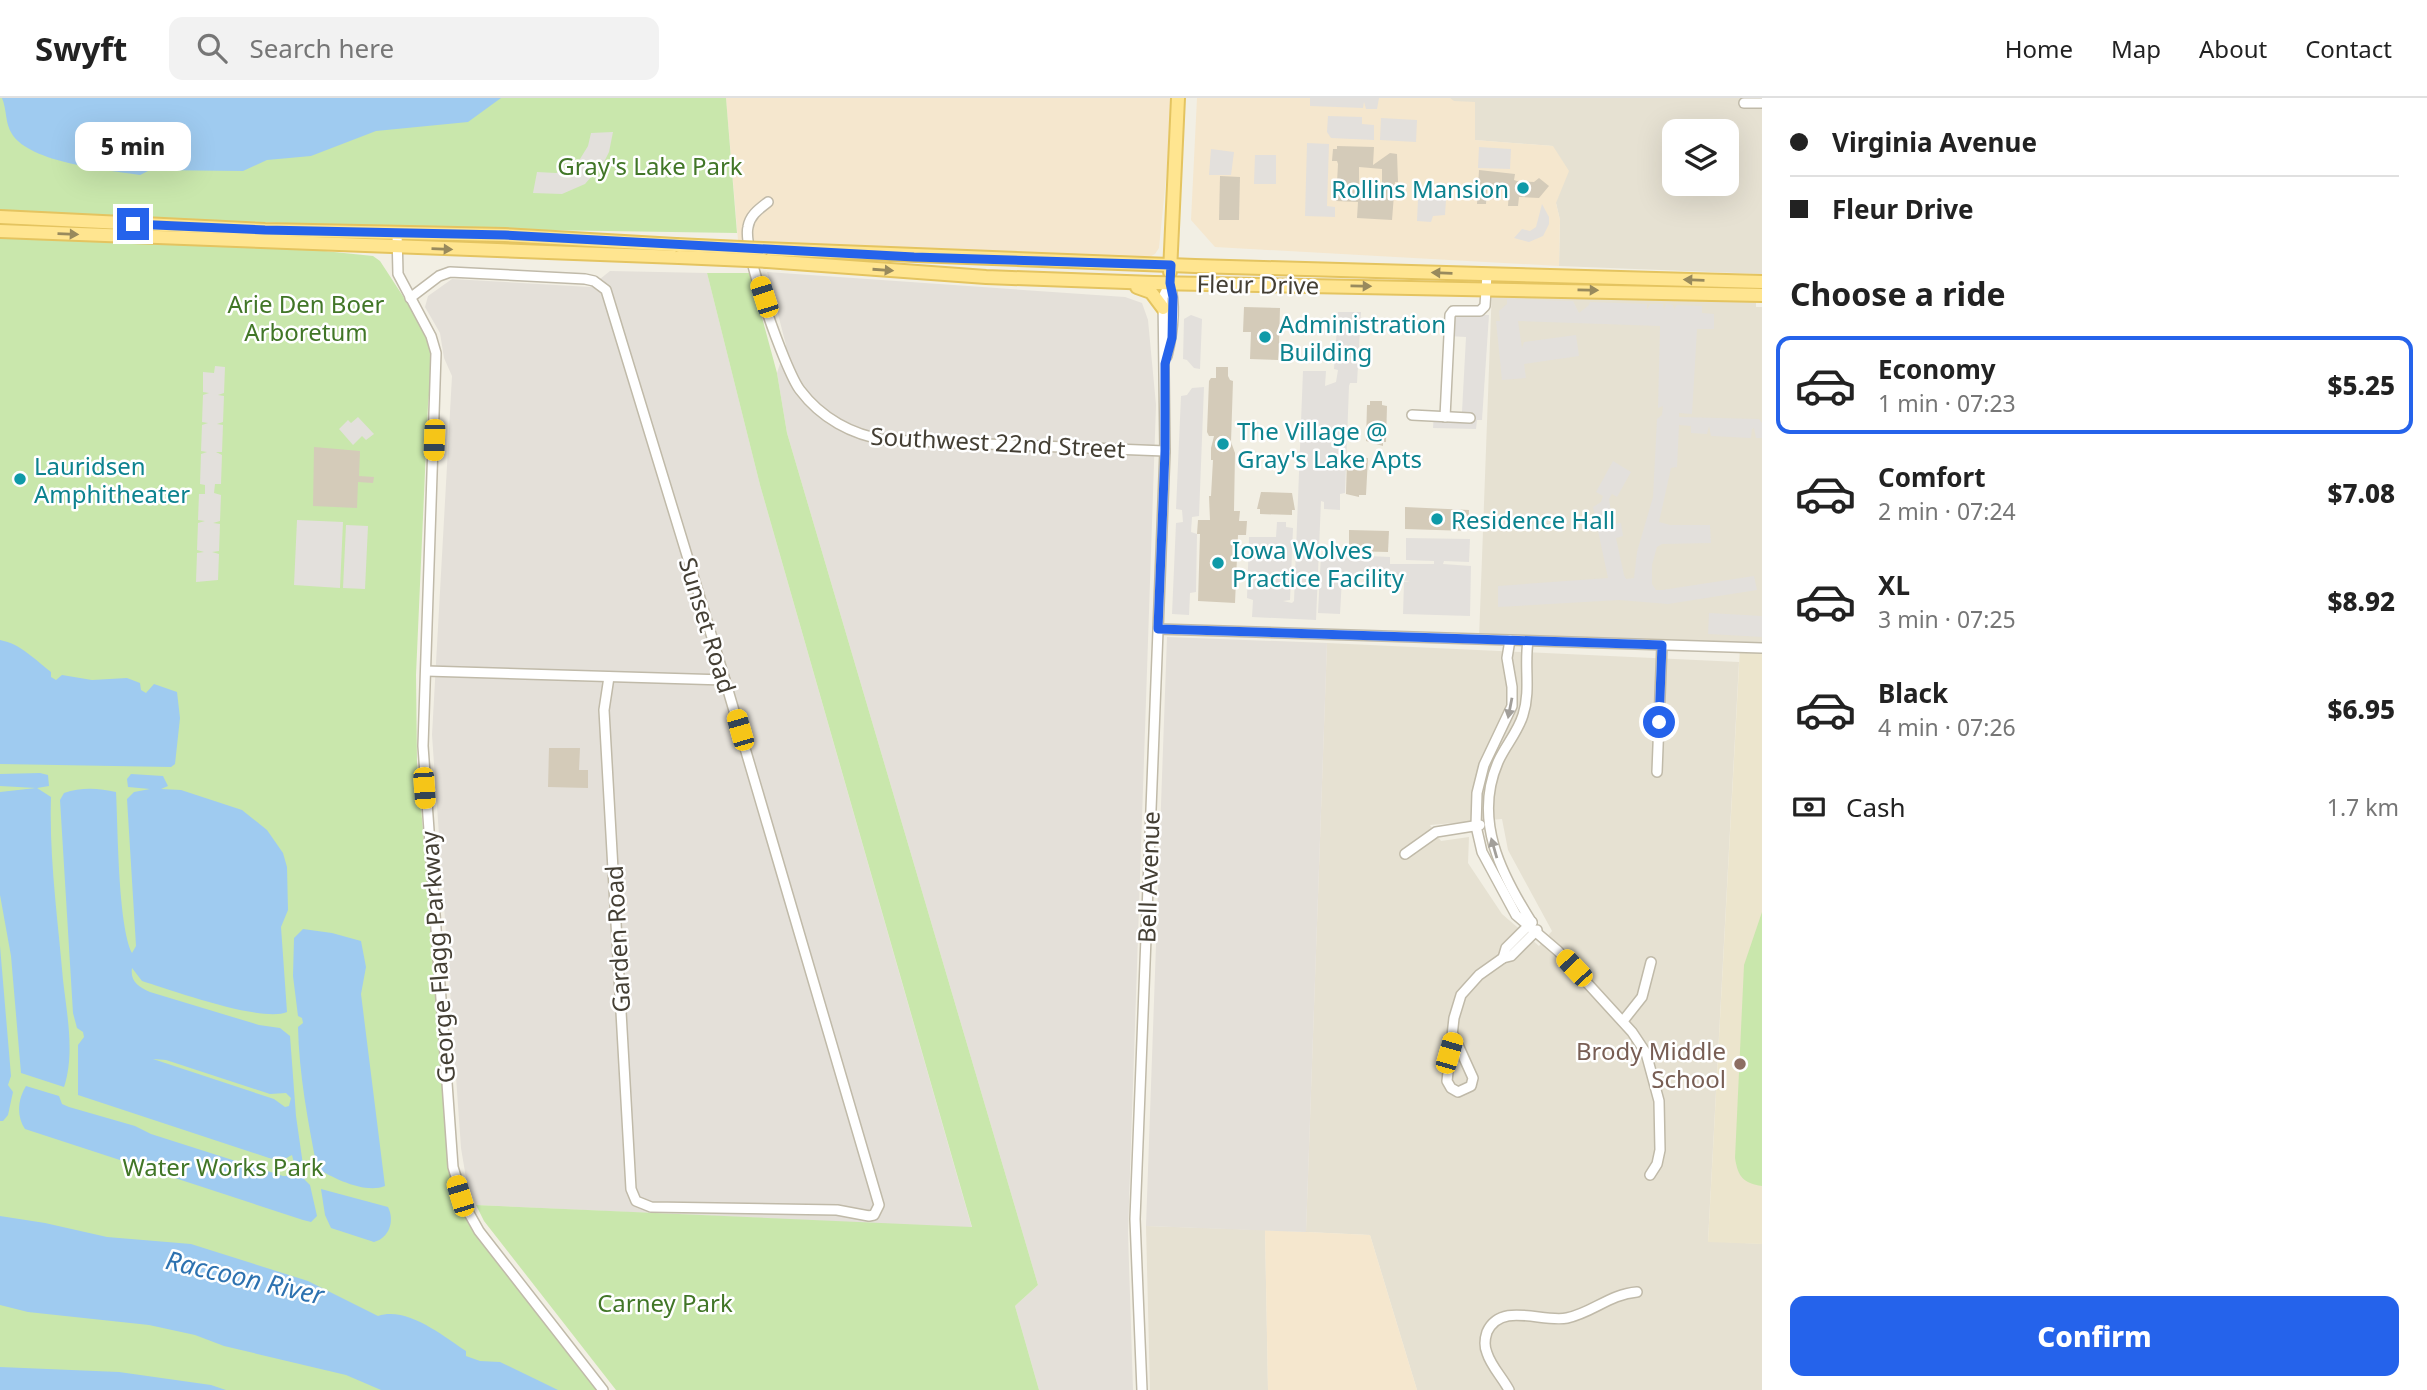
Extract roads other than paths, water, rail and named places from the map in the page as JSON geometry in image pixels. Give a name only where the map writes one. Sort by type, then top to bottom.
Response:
[{"type":"main road","name":"Bell Avenue","points":[[1170,283],[1178,98]]},
{"type":"main road","name":"Fleur Drive","points":[[0,217],[265,230],[397,233],[765,255],[1171,265],[1762,295]]},
{"type":"main road","name":"Fleur Drive","points":[[0,231],[397,247],[678,251]]},
{"type":"main road","name":"Fleur Drive","points":[[765,255],[986,277],[1170,283],[1762,282]]},
{"type":"main road","points":[[1098,281],[1146,289],[1157,298],[1163,308]]},
{"type":"street","points":[[1744,103],[1762,103]]},
{"type":"street","name":"Southwest 22nd Street","points":[[768,202],[753,215],[747,228],[755,271],[793,380],[827,418],[849,430],[887,440],[1165,451]]},
{"type":"street","name":"George Flagg Parkway","points":[[397,233],[398,274],[431,336],[437,367],[424,788],[449,1134],[456,1182],[479,1231],[603,1390]]},
{"type":"street","name":"Sunset Road","points":[[410,298],[444,274],[458,272],[585,279],[594,281],[606,290],[725,680],[877,1200]]},
{"type":"street","points":[[1445,417],[1450,315],[1453,311],[1480,311],[1485,306],[1487,281]]},
{"type":"street","name":"Bell Avenue","points":[[1165,364],[1172,338],[1173,297],[1170,283]]},
{"type":"street","name":"Bell Avenue","points":[[1142,1390],[1135,1219],[1165,451],[1163,297],[1170,283]]},
{"type":"street","points":[[1412,415],[1470,418]]},
{"type":"street","points":[[1158,629],[1762,648]]},
{"type":"street","points":[[1510,640],[1507,658],[1512,706],[1480,779],[1476,826],[1482,852],[1494,878],[1516,915],[1533,926]]},
{"type":"street","points":[[1528,641],[1525,667],[1527,699],[1523,717],[1499,760],[1490,787],[1489,824],[1504,876],[1533,926],[1623,1021],[1646,1053],[1658,1089],[1660,1150],[1657,1164],[1650,1175]]},
{"type":"street","points":[[1657,772],[1662,645]]},
{"type":"street","points":[[426,671],[725,680]]},
{"type":"street","name":"Garden Road","points":[[609,677],[604,710],[631,1189],[636,1201],[651,1207],[837,1210],[869,1216],[878,1211],[877,1200]]},
{"type":"street","points":[[1500,733],[1512,738]]},
{"type":"street","points":[[1405,853],[1436,832],[1489,824]]},
{"type":"street","points":[[1454,1036],[1473,1078],[1471,1086],[1458,1092],[1451,1088],[1447,1081],[1454,1018],[1461,995],[1469,985],[1503,958],[1511,956],[1533,926]]},
{"type":"street","points":[[1623,1021],[1642,997],[1651,962]]},
{"type":"street","points":[[1509,1390],[1485,1347],[1488,1331],[1497,1320],[1511,1314],[1564,1319],[1616,1295],[1637,1292]]},
{"type":"water","points":[[2,98],[501,98],[468,122],[376,131],[311,156],[267,160],[243,171],[150,170],[140,175],[71,164],[35,152],[21,144],[12,134]]},
{"type":"water","points":[[0,640],[27,653],[51,672],[51,677],[56,680],[62,675],[92,680],[127,678],[140,683],[141,690],[146,693],[154,684],[177,692],[180,718],[175,764],[171,767],[0,764]]},
{"type":"water","points":[[0,774],[48,775],[49,786],[37,788],[51,797],[53,866],[69,1034],[69,1061],[64,1087],[21,1073],[11,956],[0,895],[0,792],[36,788],[0,786]]},
{"type":"water","points":[[131,774],[163,776],[168,786],[161,789],[181,790],[242,810],[267,830],[283,853],[287,867],[288,910],[281,927],[287,1012],[258,1013],[216,1004],[142,981],[132,968],[132,977],[150,992],[259,1025],[280,1028],[290,1036],[303,1165],[294,1163],[292,1155],[281,1161],[269,1158],[78,1095],[78,1045],[84,1037],[83,1032],[77,1028],[73,1013],[60,800],[64,793],[77,790],[116,792],[121,899],[127,940],[132,953],[136,946],[127,799],[134,792],[150,789],[128,787],[127,779]],"holes":[[[153,1059],[166,1060],[270,1094],[286,1093],[291,1098],[289,1106],[285,1107],[274,1099]]]},
{"type":"water","points":[[303,929],[361,941],[366,967],[361,994],[385,1186],[360,1187],[341,1181],[317,1168],[300,1062],[298,1027],[303,1023],[298,1016],[293,976],[294,938]]},
{"type":"water","points":[[0,946],[11,1076],[8,1085],[13,1092],[8,1115],[3,1121],[0,1121]]},
{"type":"water","points":[[26,1086],[59,1096],[62,1104],[69,1107],[135,1126],[151,1134],[283,1176],[291,1176],[295,1167],[306,1171],[307,1178],[304,1179],[310,1185],[317,1216],[311,1222],[303,1220],[25,1129],[20,1119],[19,1107]]},
{"type":"water","points":[[321,1189],[388,1207],[391,1223],[387,1233],[374,1242],[331,1228],[325,1215]]},
{"type":"water","name":"Raccoon River","points":[[0,1216],[107,1237],[191,1244],[308,1281],[378,1316],[401,1315],[413,1319],[466,1351],[466,1356],[480,1361],[500,1362],[558,1390],[381,1390],[346,1375],[224,1346],[195,1335],[149,1325],[28,1312],[0,1305]]},
{"type":"water","points":[[0,1367],[119,1372],[211,1385],[226,1390],[0,1390]]},
{"type":"place","name":"Rollins Mansion","points":[[1523,188]]},
{"type":"place","name":"Administration Building","points":[[1265,337]]},
{"type":"place","name":"The Village @ Gray's Lake Apts","points":[[1223,444]]},
{"type":"place","name":"Lauridsen Amphitheater","points":[[20,479]]},
{"type":"place","name":"Residence Hall","points":[[1437,519]]},
{"type":"place","name":"Iowa Wolves Practice Facility","points":[[1218,563]]},
{"type":"place","name":"Brody Middle School","points":[[1740,1064]]},
{"type":"park label","name":"Gray's Lake Park","points":[[650,165]]},
{"type":"park label","name":"Arie Den Boer Arboretum","points":[[306,317]]},
{"type":"park label","name":"Water Works Park","points":[[223,1166]]},
{"type":"park label","name":"Carney Park","points":[[665,1302]]}]
